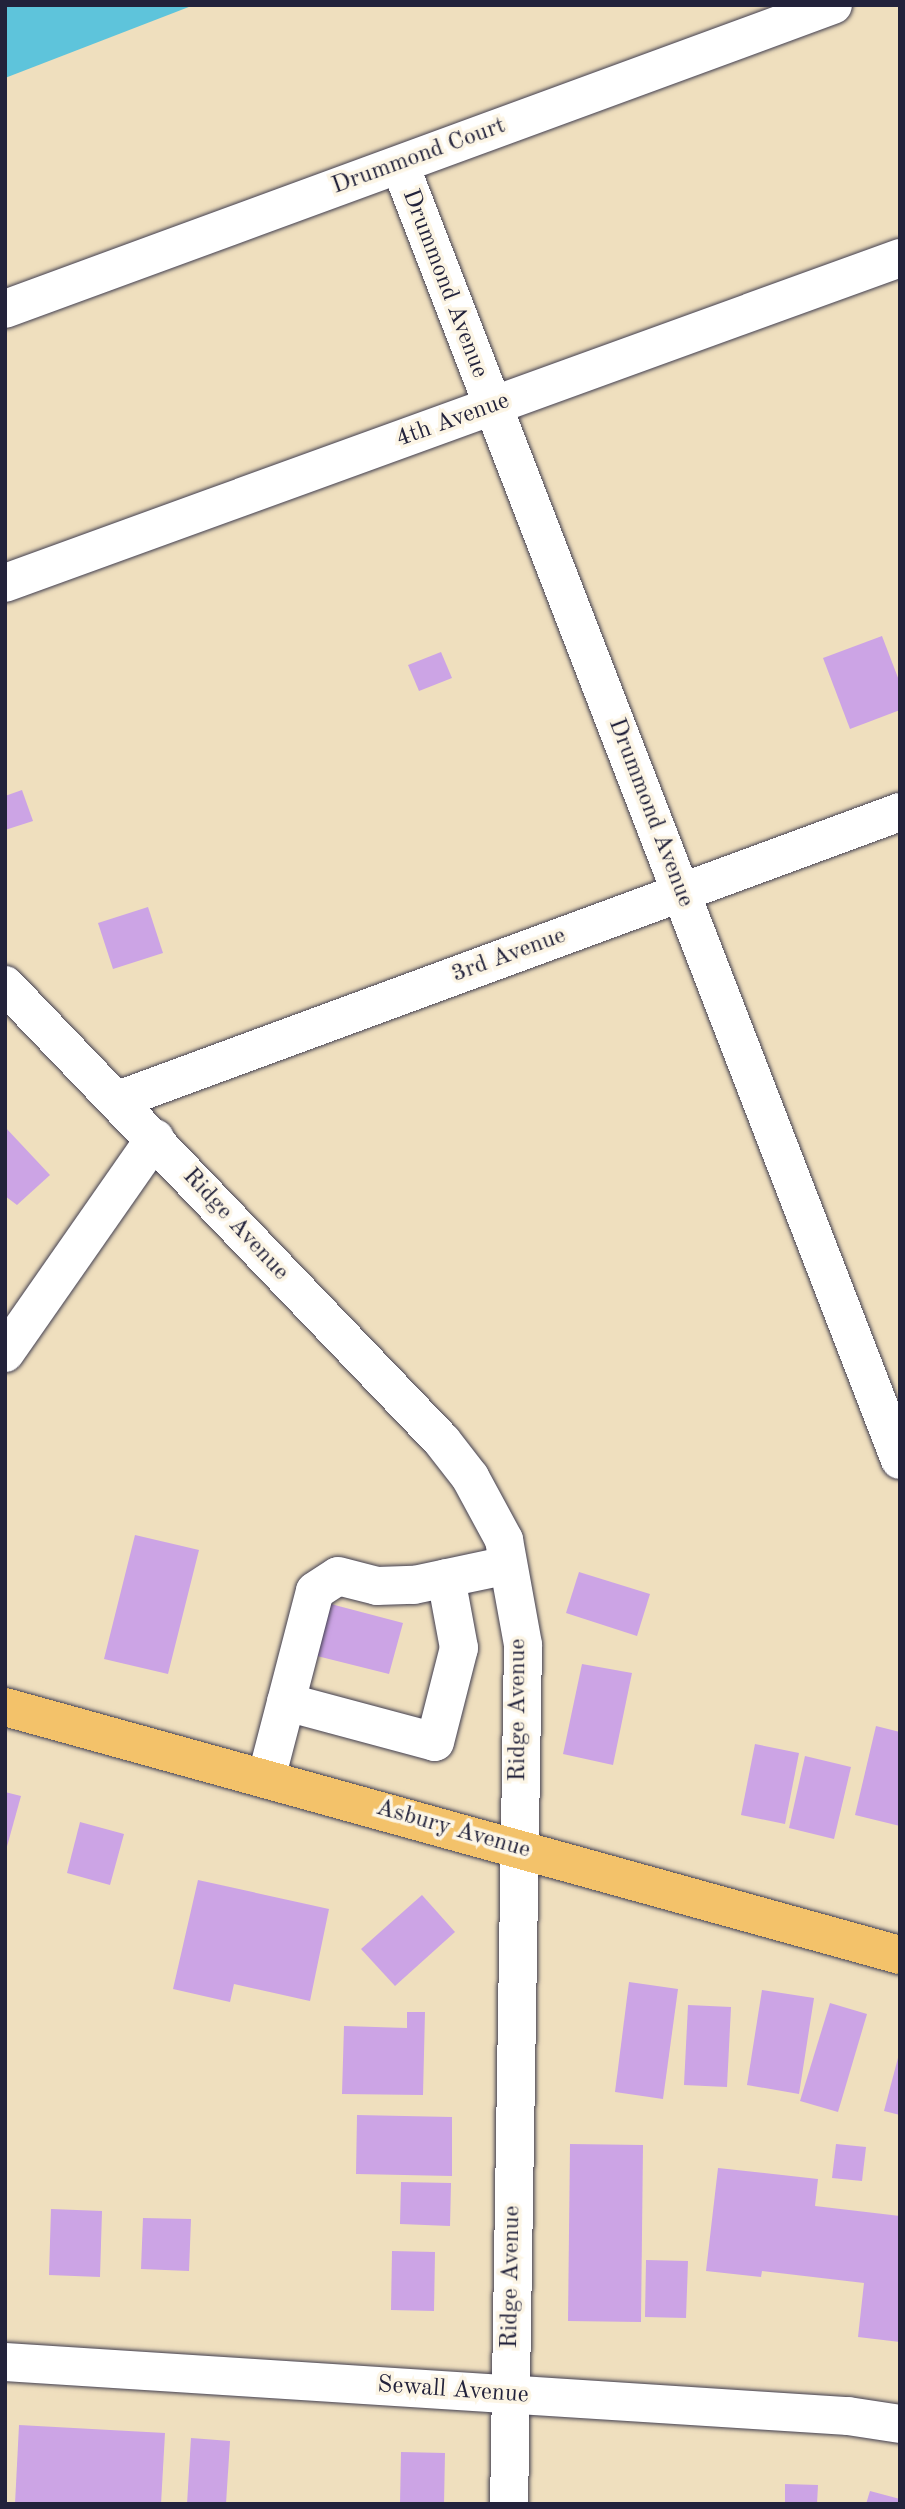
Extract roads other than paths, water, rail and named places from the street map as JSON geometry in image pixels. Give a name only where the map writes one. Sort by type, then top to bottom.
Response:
[{"type":"main road","name":"Asbury Avenue","points":[[5,1707],[900,1955]]},
{"type":"street","name":"Drummond Court","points":[[5,309],[833,5]]},
{"type":"street","name":"Drummond Avenue","points":[[400,165],[491,407],[900,1460]]},
{"type":"street","name":"4th Avenue","points":[[5,583],[900,258]]},
{"type":"street","name":"3rd Avenue","points":[[118,1100],[900,812]]},
{"type":"street","name":"Ridge Avenue","points":[[5,985],[155,1138],[442,1441],[490,1511],[504,1540],[523,1644],[509,2504]]},
{"type":"street","points":[[5,1353],[155,1138]]},
{"type":"street","points":[[266,1779],[315,1591],[338,1576],[377,1586],[446,1578],[509,1565]]},
{"type":"street","points":[[286,1702],[435,1742],[459,1648],[446,1578]]},
{"type":"street","name":"Sewall Avenue","points":[[5,2361],[848,2416],[900,2424]]},
{"type":"water","points":[[5,5],[194,5],[5,78]]}]
